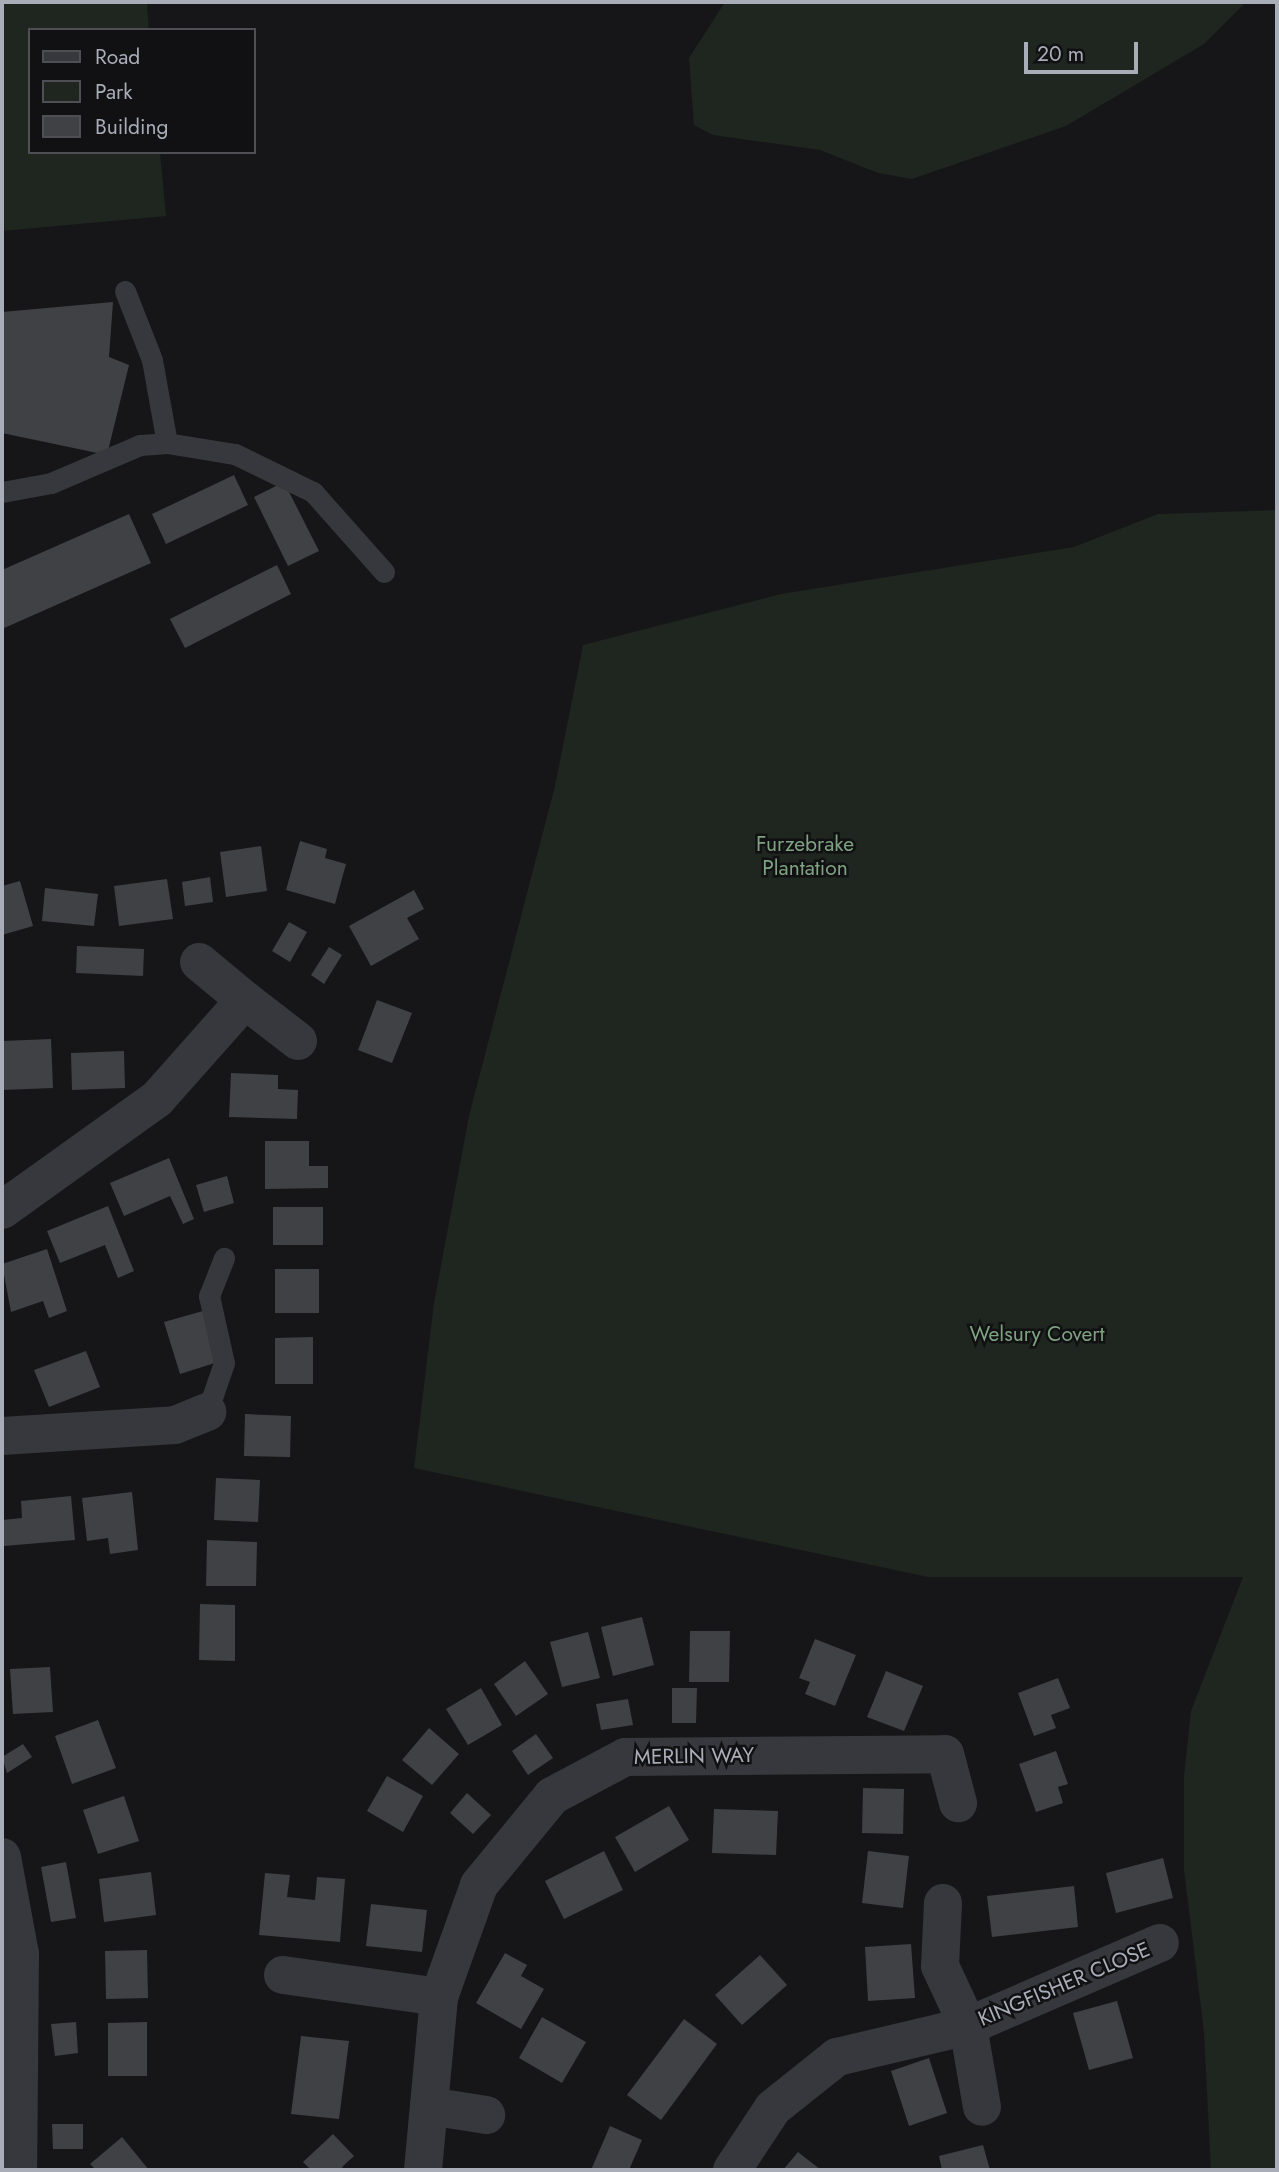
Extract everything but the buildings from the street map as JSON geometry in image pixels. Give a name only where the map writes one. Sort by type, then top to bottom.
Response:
[{"type":"street","points":[[199,962],[298,1041]]},
{"type":"street","points":[[2,1210],[158,1099],[245,1000]]},
{"type":"street","points":[[2,1436],[191,1419]]},
{"type":"street","name":"MERLIN WAY","points":[[423,2170],[439,1997],[479,1885],[552,1796],[625,1757],[945,1754],[958,1803]]},
{"type":"street","points":[[2,1857],[20,1954],[18,2170]]},
{"type":"street","name":"KINGFISHER CLOSE","points":[[943,1903],[940,1966],[968,2026],[982,2107]]},
{"type":"street","name":"KINGFISHER CLOSE","points":[[732,2170],[773,2108],[837,2057],[968,2026],[1160,1943]]},
{"type":"street","points":[[283,1975],[439,1997]]},
{"type":"street","points":[[429,2106],[486,2115]]},
{"type":"lane","points":[[125,291],[152,360],[167,443]]},
{"type":"lane","points":[[2,492],[51,482],[140,445],[167,443],[235,454],[313,492],[384,572]]},
{"type":"lane","points":[[191,1419],[224,1363],[209,1296],[224,1258]]},
{"type":"green space","points":[[2,2],[147,2],[149,28],[28,28],[28,154],[160,154],[166,216],[2,231]]},
{"type":"green space","points":[[725,2],[1246,2],[1204,44],[1066,126],[912,179],[878,173],[820,150],[713,135],[694,125],[689,58]]},
{"type":"green space","points":[[1277,510],[1277,2170],[1211,2170],[1204,2032],[1184,1870],[1184,1776],[1191,1711],[1243,1577],[928,1577],[414,1468],[434,1303],[469,1116],[555,786],[583,645],[781,594],[1074,547],[1158,514]]},
{"type":"park label","name":"Furzebrake Plantation","points":[[805,856]]},
{"type":"park label","name":"Welsury Covert","points":[[1037,1334]]}]
